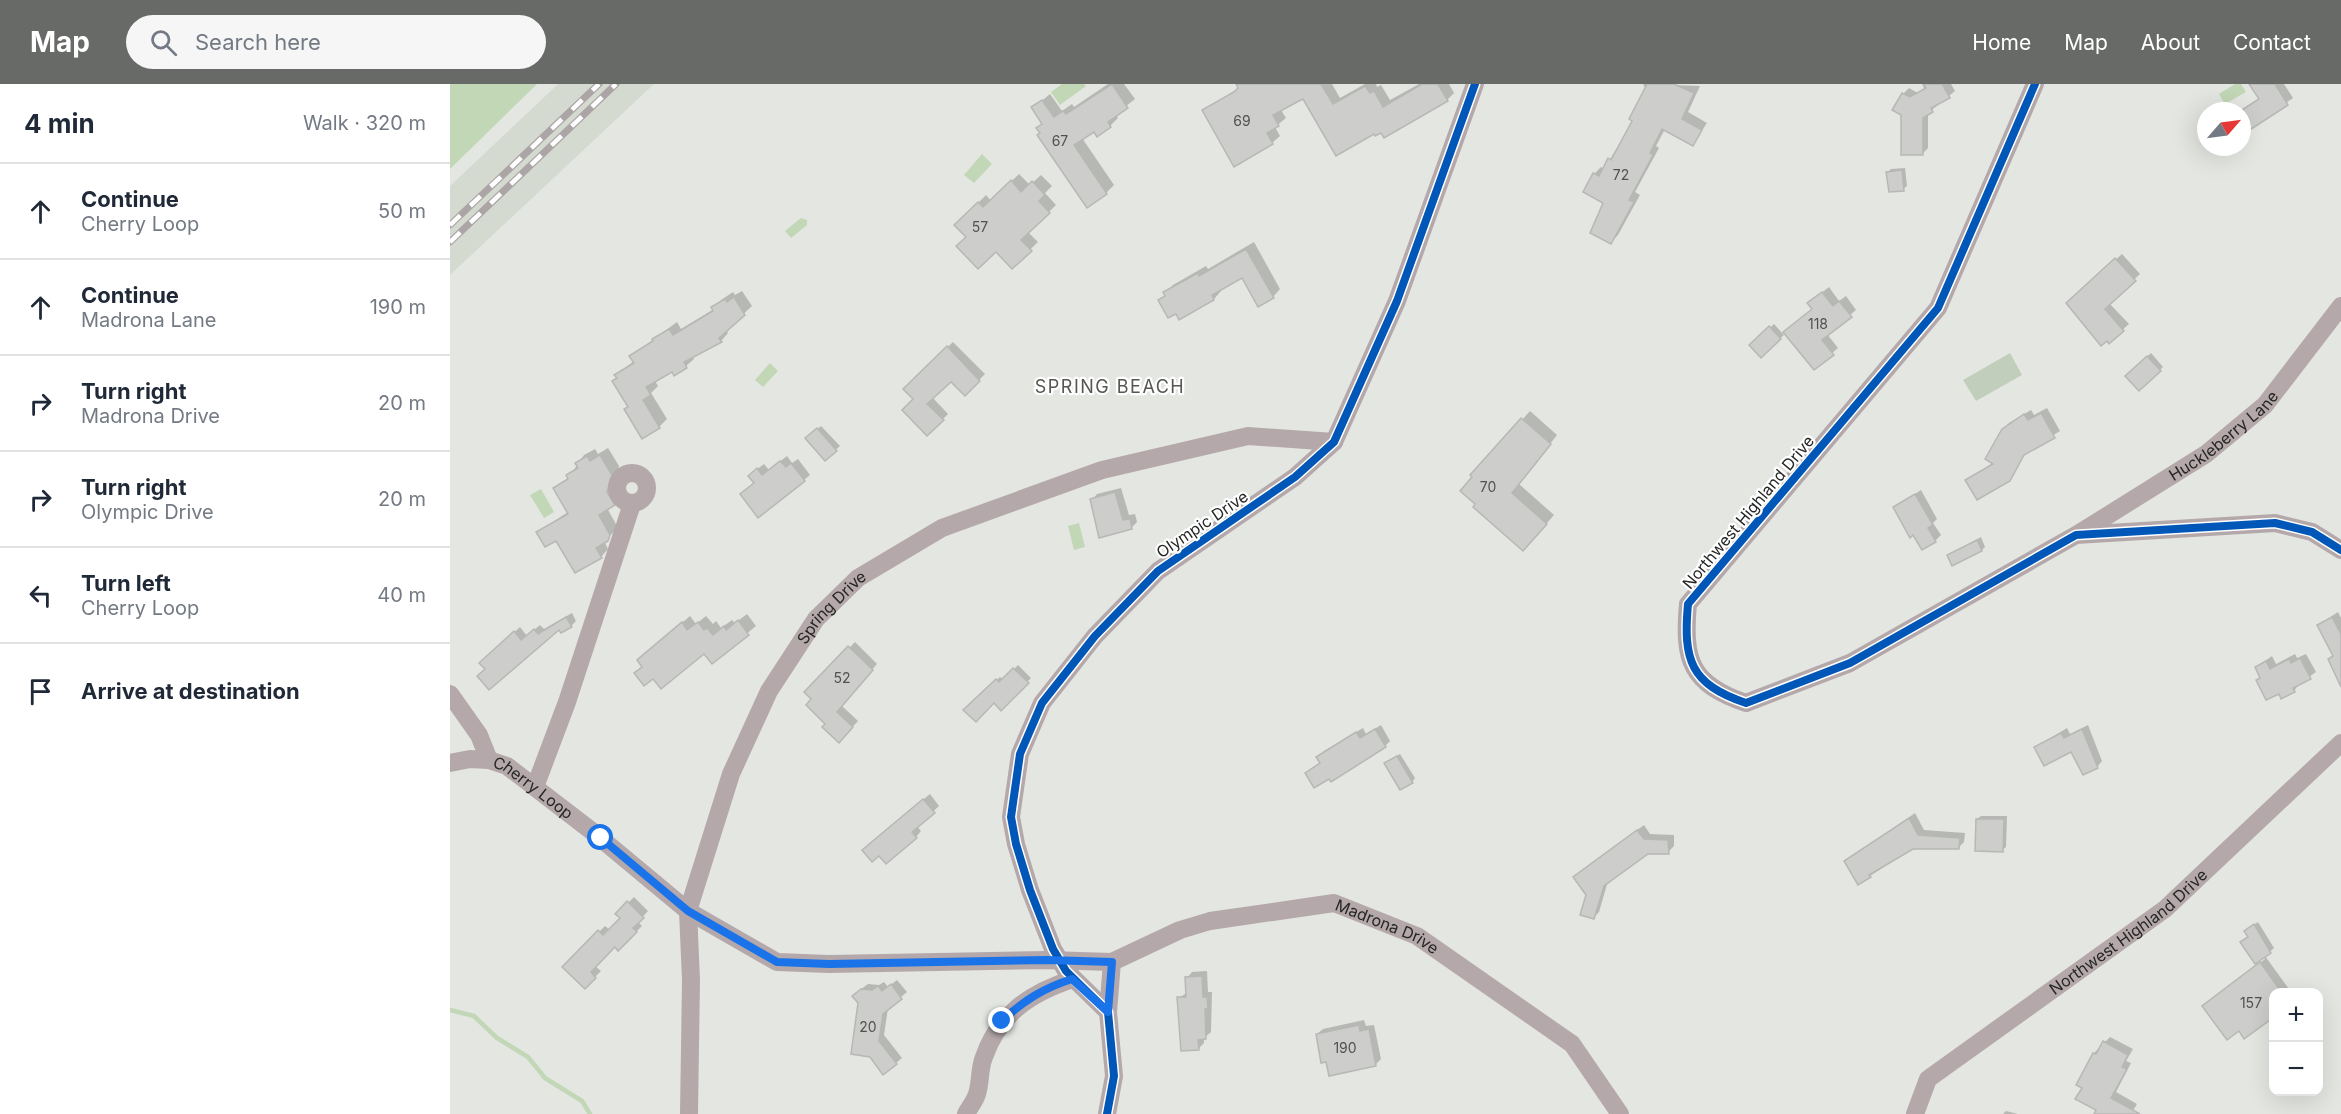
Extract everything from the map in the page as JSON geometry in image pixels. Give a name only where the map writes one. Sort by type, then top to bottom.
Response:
[{"type":"street","name":"Olympic Drive","points":[[1108,1012],[1069,975],[1053,949],[1020,855],[1011,816],[1020,754],[1042,703],[1095,636],[1158,571],[1295,477],[1334,442],[1397,301],[1475,84]]},
{"type":"street","name":"Northwest Highland Drive","points":[[2035,84],[1938,308],[1688,604],[1685,638],[1694,669],[1718,694],[1746,703],[1850,663],[2076,535],[2275,523],[2312,532],[2341,550]]},
{"type":"street","name":"Huckleberry Lane","points":[[2076,535],[2206,454],[2265,405],[2341,306]]},
{"type":"street","name":"Spring Drive","points":[[689,1114],[692,980],[688,911],[730,774],[769,692],[816,619],[858,578],[942,528],[1102,470],[1248,436],[1334,442]]},
{"type":"street","points":[[535,787],[567,702],[632,504]]},
{"type":"street","points":[[450,694],[479,735],[489,760]]},
{"type":"street","name":"Northwest Highland Drive","points":[[1916,1114],[1928,1079],[2165,909],[2341,743]]},
{"type":"street","name":"Cherry Loop","points":[[450,763],[470,759],[489,760],[507,766],[688,911],[777,962],[829,964],[1047,960],[1112,962]]},
{"type":"street","name":"Madrona Drive","points":[[1112,962],[1180,930],[1210,921],[1334,903],[1417,936],[1572,1044],[1620,1114]]},
{"type":"street","points":[[1107,1114],[1114,1076],[1108,1012],[1112,962]]},
{"type":"street","points":[[966,1114],[977,1094],[983,1059],[1002,1021],[1022,1002],[1069,975]]},
{"type":"shaded area","points":[[450,84],[537,84],[450,169]]},
{"type":"shaded area","points":[[558,84],[654,84],[450,275],[450,186]]},
{"type":"shaded area","points":[[1062,84],[1084,84],[1086,86],[1060,105],[1051,92]]},
{"type":"shaded area","points":[[2235,84],[2241,84],[2246,92],[2228,102],[2224,102],[2219,94]]},
{"type":"shaded area","points":[[982,154],[992,164],[974,183],[964,175]]},
{"type":"shaded area","points":[[801,218],[807,220],[807,225],[791,238],[785,231]]},
{"type":"shaded area","points":[[2010,353],[2022,375],[1976,401],[1963,380]]},
{"type":"shaded area","points":[[770,363],[778,371],[763,387],[755,380]]},
{"type":"shaded area","points":[[541,489],[554,512],[544,518],[530,495]]},
{"type":"shaded area","points":[[1079,523],[1085,547],[1074,550],[1068,526]]},
{"type":"building","points":[[1112,84],[1128,108],[1108,122],[1111,127],[1097,137],[1094,132],[1074,145],[1107,194],[1087,208],[1037,135],[1040,133],[1036,128],[1042,124],[1031,107],[1042,100],[1054,117],[1063,111],[1066,114]]},
{"type":"building","points":[[1236,84],[1321,84],[1333,104],[1365,86],[1370,93],[1374,91],[1383,107],[1422,84],[1438,84],[1448,101],[1384,138],[1381,133],[1375,136],[1374,134],[1336,156],[1303,99],[1273,115],[1279,126],[1267,133],[1273,144],[1234,167],[1202,110],[1234,92],[1238,88]]},
{"type":"building","points":[[1647,84],[1674,84],[1694,93],[1682,119],[1702,130],[1693,146],[1662,129],[1650,153],[1653,155],[1629,200],[1634,202],[1611,244],[1590,233],[1603,203],[1583,192],[1593,173],[1599,176],[1608,158],[1611,160],[1632,121],[1629,119]]},
{"type":"building","points":[[1924,84],[1942,84],[1950,98],[1931,108],[1933,112],[1923,118],[1923,155],[1901,155],[1901,115],[1892,110],[1902,93],[1910,97],[1926,88]]},
{"type":"building","points":[[2249,84],[2275,84],[2288,105],[2251,129],[2251,104],[2259,99]]},
{"type":"building","points":[[1902,170],[1904,191],[1889,192],[1886,172]]},
{"type":"building","points":[[1011,180],[1021,192],[1032,181],[1045,195],[1039,201],[1050,213],[1021,240],[1032,251],[1012,269],[996,252],[978,269],[956,246],[966,237],[954,225],[978,202],[983,207]]},
{"type":"building","points":[[1246,249],[1274,298],[1258,307],[1242,278],[1212,295],[1214,300],[1179,320],[1176,314],[1168,318],[1158,300],[1165,296],[1163,292],[1198,273],[1199,276]]},
{"type":"building","points":[[2115,258],[2136,281],[2105,309],[2124,331],[2109,344],[2107,341],[2101,346],[2066,303]]},
{"type":"building","points":[[1822,292],[1833,306],[1839,301],[1852,317],[1822,340],[1834,355],[1814,370],[1783,332],[1812,309],[1807,303]]},
{"type":"building","points":[[734,297],[745,315],[719,338],[722,342],[684,362],[687,368],[674,376],[672,372],[646,387],[651,395],[643,400],[660,428],[642,439],[624,409],[628,407],[612,381],[617,378],[614,375],[634,363],[629,356],[653,341],[652,339],[669,329],[673,335],[713,311],[711,307]]},
{"type":"building","points":[[1769,326],[1781,339],[1761,358],[1749,345]]},
{"type":"building","points":[[947,346],[980,381],[965,396],[951,382],[927,404],[944,420],[927,436],[902,410],[913,399],[903,389]]},
{"type":"building","points":[[2147,356],[2161,371],[2139,391],[2125,376]]},
{"type":"building","points":[[2041,413],[2055,438],[2024,455],[2010,481],[1977,500],[1965,480],[1993,464],[1985,459],[2002,429],[2024,414],[2028,420]]},
{"type":"building","points":[[1521,418],[1551,444],[1512,493],[1547,524],[1523,551],[1473,507],[1475,504],[1460,491],[1472,477],[1470,475]]},
{"type":"building","points":[[817,428],[837,451],[825,461],[805,438]]},
{"type":"building","points":[[600,455],[612,475],[607,492],[615,505],[599,515],[610,535],[608,541],[596,548],[602,558],[575,573],[556,541],[545,547],[536,532],[568,514],[553,488],[568,479],[566,475],[578,468],[575,463],[587,456],[590,461]]},
{"type":"building","points":[[780,461],[786,467],[791,463],[805,481],[758,518],[740,494],[754,483],[748,476],[757,468],[762,475]]},
{"type":"building","points":[[1115,492],[1123,520],[1130,519],[1132,529],[1099,538],[1090,499]]},
{"type":"building","points":[[1915,494],[1933,525],[1928,528],[1936,542],[1922,550],[1913,535],[1910,538],[1893,507]]},
{"type":"building","points":[[1977,540],[1982,551],[1952,566],[1947,555]]},
{"type":"building","points":[[566,617],[572,627],[561,633],[559,630],[489,690],[477,676],[485,669],[479,663],[514,631],[521,640],[534,629],[538,634]]},
{"type":"building","points":[[2332,617],[2341,634],[2341,687],[2328,659],[2333,656],[2317,625]]},
{"type":"building","points":[[738,620],[749,635],[712,664],[704,654],[661,689],[653,679],[644,686],[634,673],[642,667],[637,660],[682,622],[687,630],[698,622],[704,630],[707,628],[713,635],[724,626],[726,630]]},
{"type":"building","points":[[848,646],[873,670],[837,712],[853,727],[839,743],[822,727],[825,724],[806,705],[811,699],[804,692]]},
{"type":"building","points":[[2300,658],[2311,679],[2293,688],[2295,692],[2281,699],[2279,694],[2266,700],[2256,680],[2260,678],[2255,667],[2266,661],[2270,669],[2289,659],[2291,663]]},
{"type":"building","points":[[1013,668],[1029,683],[1001,711],[994,703],[976,722],[963,710],[996,679],[999,682]]},
{"type":"building","points":[[1375,729],[1386,747],[1331,782],[1329,779],[1314,788],[1305,773],[1320,763],[1316,757],[1356,732],[1360,738]]},
{"type":"building","points":[[2082,729],[2098,768],[2083,775],[2071,752],[2044,766],[2034,747],[2061,733],[2064,738]]},
{"type":"building","points":[[1397,756],[1413,783],[1400,790],[1384,763]]},
{"type":"building","points":[[923,799],[935,813],[912,832],[917,838],[886,864],[879,856],[872,862],[862,850]]},
{"type":"building","points":[[1909,818],[1918,835],[1960,838],[1959,849],[1913,849],[1869,875],[1871,877],[1858,885],[1844,861]]},
{"type":"building","points":[[1976,819],[2004,819],[2003,852],[1975,851]]},
{"type":"building","points":[[1637,830],[1644,839],[1668,840],[1669,854],[1648,854],[1604,886],[1594,919],[1580,915],[1586,895],[1573,877]]},
{"type":"building","points":[[627,901],[644,918],[633,928],[637,932],[618,951],[615,947],[591,972],[596,978],[585,989],[562,967],[598,930],[603,935],[620,918],[615,914]]},
{"type":"building","points":[[2254,924],[2271,953],[2255,964],[2240,942],[2248,937],[2244,931]]},
{"type":"building","points":[[2260,962],[2278,988],[2269,988],[2269,1021],[2244,1039],[2239,1031],[2227,1040],[2202,1006]]},
{"type":"building","points":[[1202,976],[1203,997],[1207,997],[1208,1009],[1205,1009],[1206,1039],[1198,1040],[1199,1050],[1181,1051],[1177,997],[1186,997],[1185,977]]},
{"type":"building","points":[[891,984],[902,999],[883,1014],[879,1041],[897,1064],[883,1075],[870,1057],[851,1054],[858,1003],[852,996],[861,989],[872,990],[878,986],[882,991]]},
{"type":"building","points":[[1359,1025],[1360,1031],[1369,1029],[1376,1066],[1329,1076],[1326,1062],[1321,1063],[1316,1034]]},
{"type":"building","points":[[2103,1041],[2128,1055],[2122,1067],[2127,1069],[2111,1098],[2140,1114],[2094,1114],[2096,1110],[2075,1099],[2082,1088],[2076,1085],[2093,1053],[2096,1054]]},
{"type":"waterway","points":[[450,1010],[474,1016],[497,1038],[528,1057],[545,1078],[582,1101],[590,1114]]},
{"type":"railway","points":[[450,225],[599,84]]},
{"type":"railway","points":[[450,242],[616,84]]},
{"type":"cycle path","points":[[1107,1114],[1114,1076],[1108,1012],[1066,971],[1053,949],[1030,890],[1016,844],[1011,817],[1020,754],[1042,703],[1095,636],[1158,571],[1295,477],[1334,442],[1397,301],[1475,84]]},
{"type":"cycle path","points":[[2035,84],[1938,308],[1688,604],[1687,640],[1689,655],[1694,667],[1713,687],[1727,696],[1746,703],[1850,663],[2076,535],[2275,523],[2312,532],[2341,550]]},
{"type":"district","name":"SPRING BEACH","points":[[1110,387]]},
{"type":"route","points":[[601,838],[688,911],[733,939],[777,962],[829,964],[1047,960],[1112,962],[1108,1012],[1072,979],[1046,988],[1022,1002],[1002,1021]]}]
